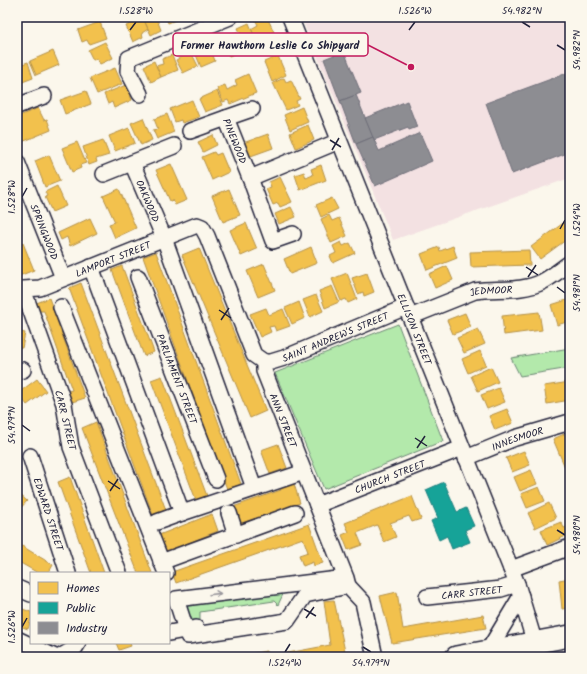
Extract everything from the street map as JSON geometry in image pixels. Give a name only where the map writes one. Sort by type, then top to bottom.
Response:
[{"type":"main road","points":[[456,657],[488,651],[537,650],[570,636]]},
{"type":"street","points":[[140,94],[128,71],[129,58],[230,17]]},
{"type":"street","name":"ELLISON STREET","points":[[290,17],[511,569],[537,650]]},
{"type":"street","points":[[17,106],[44,96]]},
{"type":"street","points":[[226,118],[252,109]]},
{"type":"street","name":"PINEWOOD","points":[[190,131],[226,118],[273,241],[293,234]]},
{"type":"street","name":"PINEWOOD","points":[[250,178],[339,141]]},
{"type":"street","points":[[104,174],[174,146]]},
{"type":"street","name":"SPRINGWOOD","points":[[17,162],[63,278]]},
{"type":"street","name":"OAKWOOD","points":[[132,163],[164,238],[254,488]]},
{"type":"street","name":"LAMPORT STREET","points":[[23,289],[40,288],[197,225],[202,227],[207,236],[254,355],[264,362]]},
{"type":"street","name":"JEDMOOR","points":[[408,312],[475,291],[523,288],[543,282],[570,263]]},
{"type":"street","points":[[91,267],[182,513]]},
{"type":"street","name":"PARLIAMENT STREET","points":[[138,277],[216,480]]},
{"type":"street","name":"CARR STREET","points":[[23,289],[64,404],[71,447],[119,572]]},
{"type":"street","points":[[61,307],[164,568],[236,535],[295,513]]},
{"type":"street","name":"SAINT ANDREW'S STREET","points":[[264,362],[272,362],[284,358],[408,312]]},
{"type":"street","name":"ANN STREET","points":[[264,362],[264,371],[347,582]]},
{"type":"street","name":"INNESMOOR","points":[[464,453],[570,422]]},
{"type":"street","name":"CHURCH STREET","points":[[317,505],[464,453]]},
{"type":"street","name":"EDWARD STREET","points":[[30,456],[68,572]]},
{"type":"street","points":[[157,522],[304,472]]},
{"type":"street","points":[[229,513],[236,535]]},
{"type":"street","points":[[511,569],[570,547]]},
{"type":"street","points":[[347,582],[305,595],[286,621],[195,636],[188,636],[176,599],[303,583],[347,582]]},
{"type":"street","points":[[347,582],[363,602],[375,657]]},
{"type":"street","points":[[170,633],[279,615],[303,583]]},
{"type":"street","points":[[17,588],[30,594]]},
{"type":"street","points":[[501,589],[507,619]]},
{"type":"street","name":"CARR STREET","points":[[427,597],[501,589],[519,590]]},
{"type":"street","points":[[488,651],[507,619],[519,590]]},
{"type":"street","points":[[17,639],[55,657]]},
{"type":"street","points":[[60,657],[75,648],[77,644]]},
{"type":"shaded area","points":[[301,17],[570,17],[570,178],[393,240]]},
{"type":"green space","points":[[398,324],[443,441],[324,489],[275,373]]},
{"type":"green space","points":[[570,348],[570,368],[520,376],[511,358]]},
{"type":"green space","points":[[286,588],[278,605],[274,601],[200,612],[200,620],[191,621],[186,605]]},
{"type":"building: Homes","points":[[151,17],[156,17],[161,30],[151,35],[144,20]]},
{"type":"building: Homes","points":[[166,17],[183,17],[168,23]]},
{"type":"building: Homes","points":[[267,17],[274,32],[256,39],[251,29],[258,25],[256,21]]},
{"type":"building: Homes","points":[[143,18],[148,29],[142,33],[143,37],[133,42],[126,26]]},
{"type":"building: Homes","points":[[100,22],[106,38],[89,44],[87,40],[82,42],[78,30]]},
{"type":"building: Homes","points":[[249,23],[255,38],[245,43],[238,28]]},
{"type":"building: Homes","points":[[237,32],[244,50],[229,56],[222,38]]},
{"type":"building: Homes","points":[[105,42],[113,58],[100,64],[97,59],[93,60],[88,50]]},
{"type":"building: Homes","points":[[209,44],[215,61],[201,67],[194,50]]},
{"type":"building: Homes","points":[[53,51],[59,65],[36,75],[30,61]]},
{"type":"building: Homes","points":[[191,52],[198,66],[183,73],[176,60]]},
{"type":"building: Homes","points":[[172,55],[178,70],[161,77],[156,66],[163,64],[162,59]]},
{"type":"building: Homes","points":[[278,56],[286,75],[272,82],[264,62]]},
{"type":"building: Homes","points":[[154,61],[161,77],[151,82],[144,66]]},
{"type":"building: Homes","points":[[28,62],[33,78],[17,84],[17,66]]},
{"type":"building: Homes","points":[[115,68],[122,84],[97,94],[90,78]]},
{"type":"building: Homes","points":[[248,74],[256,93],[230,104],[228,100],[223,102],[217,88],[225,85],[227,90],[237,85],[235,80]]},
{"type":"building: Homes","points":[[284,78],[286,82],[291,80],[300,99],[296,101],[298,105],[286,110],[273,83]]},
{"type":"building: Homes","points":[[126,85],[132,100],[114,108],[112,102],[108,104],[104,94]]},
{"type":"building: Homes","points":[[86,91],[91,104],[65,114],[60,100]]},
{"type":"building: Homes","points":[[217,91],[223,105],[205,112],[199,99]]},
{"type":"building: Homes","points":[[192,100],[199,117],[182,123],[181,120],[175,122],[170,109]]},
{"type":"building: Homes","points":[[302,107],[308,122],[290,130],[284,115]]},
{"type":"building: Homes","points":[[38,108],[44,120],[47,119],[51,130],[17,144],[17,117]]},
{"type":"building: Homes","points":[[167,114],[174,132],[157,139],[153,130],[158,129],[154,119]]},
{"type":"building: Homes","points":[[143,118],[152,140],[141,145],[131,123]]},
{"type":"building: Homes","points":[[308,125],[314,140],[296,148],[290,133]]},
{"type":"building: Homes","points":[[129,128],[135,143],[115,151],[109,136]]},
{"type":"building: Homes","points":[[268,134],[273,148],[248,157],[243,143]]},
{"type":"building: Homes","points":[[213,135],[217,145],[203,152],[198,142]]},
{"type":"building: Homes","points":[[103,140],[109,155],[96,159],[97,162],[89,165],[83,147]]},
{"type":"building: Homes","points":[[77,142],[86,163],[80,165],[81,168],[72,172],[62,148]]},
{"type":"building: Homes","points":[[214,152],[216,155],[221,153],[229,172],[212,180],[202,157]]},
{"type":"building: Homes","points":[[49,155],[60,181],[45,187],[35,161]]},
{"type":"building: Homes","points":[[171,164],[187,200],[175,205],[173,200],[170,201],[156,170]]},
{"type":"building: Homes","points":[[321,165],[326,180],[300,190],[295,175],[304,172],[306,178],[313,175],[311,169]]},
{"type":"building: Homes","points":[[280,177],[292,202],[280,207],[278,203],[273,205],[266,189],[271,187],[269,182]]},
{"type":"building: Homes","points":[[57,186],[66,206],[52,212],[45,197],[47,196],[45,192]]},
{"type":"building: Homes","points":[[119,189],[136,228],[115,238],[109,224],[115,222],[103,196]]},
{"type":"building: Homes","points":[[229,189],[240,215],[223,222],[212,196]]},
{"type":"building: Homes","points":[[332,198],[338,209],[321,217],[316,205]]},
{"type":"building: Homes","points":[[291,207],[296,217],[279,224],[275,214]]},
{"type":"building: Homes","points":[[329,215],[332,221],[339,218],[347,236],[331,243],[321,219]]},
{"type":"building: Homes","points":[[90,218],[97,233],[70,246],[67,237],[61,240],[58,233]]},
{"type":"building: Homes","points":[[570,218],[570,237],[540,259],[531,247]]},
{"type":"building: Homes","points":[[17,222],[22,236],[17,238]]},
{"type":"building: Homes","points":[[246,223],[257,249],[241,256],[230,230]]},
{"type":"building: Homes","points":[[341,242],[343,246],[350,243],[355,253],[333,263],[330,256],[336,253],[333,246]]},
{"type":"building: Homes","points":[[23,243],[34,270],[19,276],[17,272],[17,246]]},
{"type":"building: Homes","points":[[453,246],[457,258],[427,270],[421,254],[439,247],[440,251]]},
{"type":"building: Homes","points":[[311,247],[317,263],[290,274],[284,259]]},
{"type":"building: Homes","points":[[199,248],[266,411],[250,418],[182,255]]},
{"type":"building: Homes","points":[[529,250],[530,265],[471,267],[470,252]]},
{"type":"building: Homes","points":[[156,252],[241,484],[227,489],[143,257]]},
{"type":"building: Homes","points":[[264,264],[275,290],[258,297],[247,271]]},
{"type":"building: Homes","points":[[122,266],[154,352],[144,356],[112,270]]},
{"type":"building: Homes","points":[[447,266],[453,280],[435,288],[429,274]]},
{"type":"building: Homes","points":[[347,273],[357,299],[348,303],[346,299],[341,301],[332,279]]},
{"type":"building: Homes","points":[[367,273],[374,292],[364,296],[363,292],[358,294],[352,278]]},
{"type":"building: Homes","points":[[81,283],[166,510],[153,515],[69,288]]},
{"type":"building: Homes","points":[[332,286],[339,302],[325,308],[319,291]]},
{"type":"building: Homes","points":[[316,295],[323,311],[310,317],[303,300]]},
{"type":"building: Homes","points":[[49,298],[85,398],[69,403],[65,392],[72,390],[44,311],[37,311],[34,304]]},
{"type":"building: Homes","points":[[570,299],[570,321],[557,325],[551,305]]},
{"type":"building: Homes","points":[[299,302],[305,318],[292,324],[285,308]]},
{"type":"building: Homes","points":[[266,308],[269,315],[283,309],[290,326],[276,331],[274,326],[269,327],[271,332],[260,337],[250,314]]},
{"type":"building: Homes","points":[[539,312],[542,330],[504,335],[502,316]]},
{"type":"building: Homes","points":[[465,313],[471,327],[453,334],[447,320]]},
{"type":"building: Homes","points":[[478,329],[485,344],[464,353],[457,338]]},
{"type":"building: Homes","points":[[17,331],[25,333],[22,348],[17,347]]},
{"type":"building: Homes","points":[[480,351],[486,365],[468,373],[462,359]]},
{"type":"building: Homes","points":[[491,367],[498,382],[478,391],[471,376]]},
{"type":"building: Homes","points":[[162,376],[207,496],[196,500],[151,380]]},
{"type":"building: Homes","points":[[37,379],[46,391],[27,405],[18,393]]},
{"type":"building: Homes","points":[[570,382],[570,400],[547,404],[544,386]]},
{"type":"building: Homes","points":[[499,388],[505,402],[487,409],[481,395]]},
{"type":"building: Homes","points":[[507,409],[513,423],[495,430],[489,416]]},
{"type":"building: Homes","points":[[96,422],[152,572],[138,572],[82,428]]},
{"type":"building: Homes","points":[[569,432],[570,435],[570,479],[553,439]]},
{"type":"building: Homes","points":[[278,444],[287,468],[270,474],[261,450]]},
{"type":"building: Homes","points":[[524,451],[530,465],[512,472],[506,458]]},
{"type":"building: Homes","points":[[531,470],[537,484],[520,491],[514,477]]},
{"type":"building: Homes","points":[[70,477],[104,572],[91,572],[58,482]]},
{"type":"building: Homes","points":[[293,481],[300,503],[239,524],[233,507],[281,490],[279,486]]},
{"type":"building: Homes","points":[[539,487],[545,501],[527,508],[521,494]]},
{"type":"building: Homes","points":[[17,492],[27,501],[17,512]]},
{"type":"building: Homes","points":[[412,496],[421,519],[412,522],[409,516],[390,523],[396,537],[384,542],[377,525],[357,533],[362,545],[348,550],[342,535],[349,532],[345,523]]},
{"type":"building: Homes","points":[[549,503],[556,518],[535,528],[528,513]]},
{"type":"building: Homes","points":[[212,514],[218,531],[166,552],[159,535]]},
{"type":"building: Homes","points":[[561,522],[564,528],[567,527],[570,534],[547,545],[541,530]]},
{"type":"building: Homes","points":[[309,524],[323,563],[314,566],[313,562],[303,566],[299,555],[308,552],[303,538],[176,583],[172,572]]},
{"type":"building: Homes","points":[[17,543],[53,565],[49,572],[36,572],[17,561]]},
{"type":"building: Homes","points":[[570,578],[570,608],[562,609],[559,580]]},
{"type":"building: Homes","points":[[397,592],[403,629],[483,615],[486,628],[392,643],[380,596]]},
{"type":"building: Homes","points":[[334,600],[346,656],[272,657],[330,645],[324,601]]},
{"type":"building: Homes","points":[[17,607],[30,612],[30,622],[28,629],[17,625]]},
{"type":"building: Homes","points":[[116,644],[130,644],[131,646],[119,650]]},
{"type":"building: Homes","points":[[267,651],[268,657],[232,657]]},
{"type":"building: Public","points":[[444,482],[457,512],[466,508],[474,526],[465,530],[470,542],[452,549],[447,536],[439,540],[431,521],[438,518],[426,490]]},
{"type":"building: Industry","points":[[344,51],[361,93],[340,101],[324,59]]},
{"type":"building: Industry","points":[[570,72],[570,152],[512,174],[486,103]]},
{"type":"building: Industry","points":[[356,95],[373,137],[356,144],[340,101]]},
{"type":"building: Industry","points":[[407,101],[417,127],[409,130],[408,127],[374,140],[365,118]]},
{"type":"building: Industry","points":[[420,133],[432,161],[375,186],[356,144],[373,137],[379,151]]},
{"type":"place","name":"Former Hawthorn Leslie Co Shipyard","points":[[411,67]]}]
